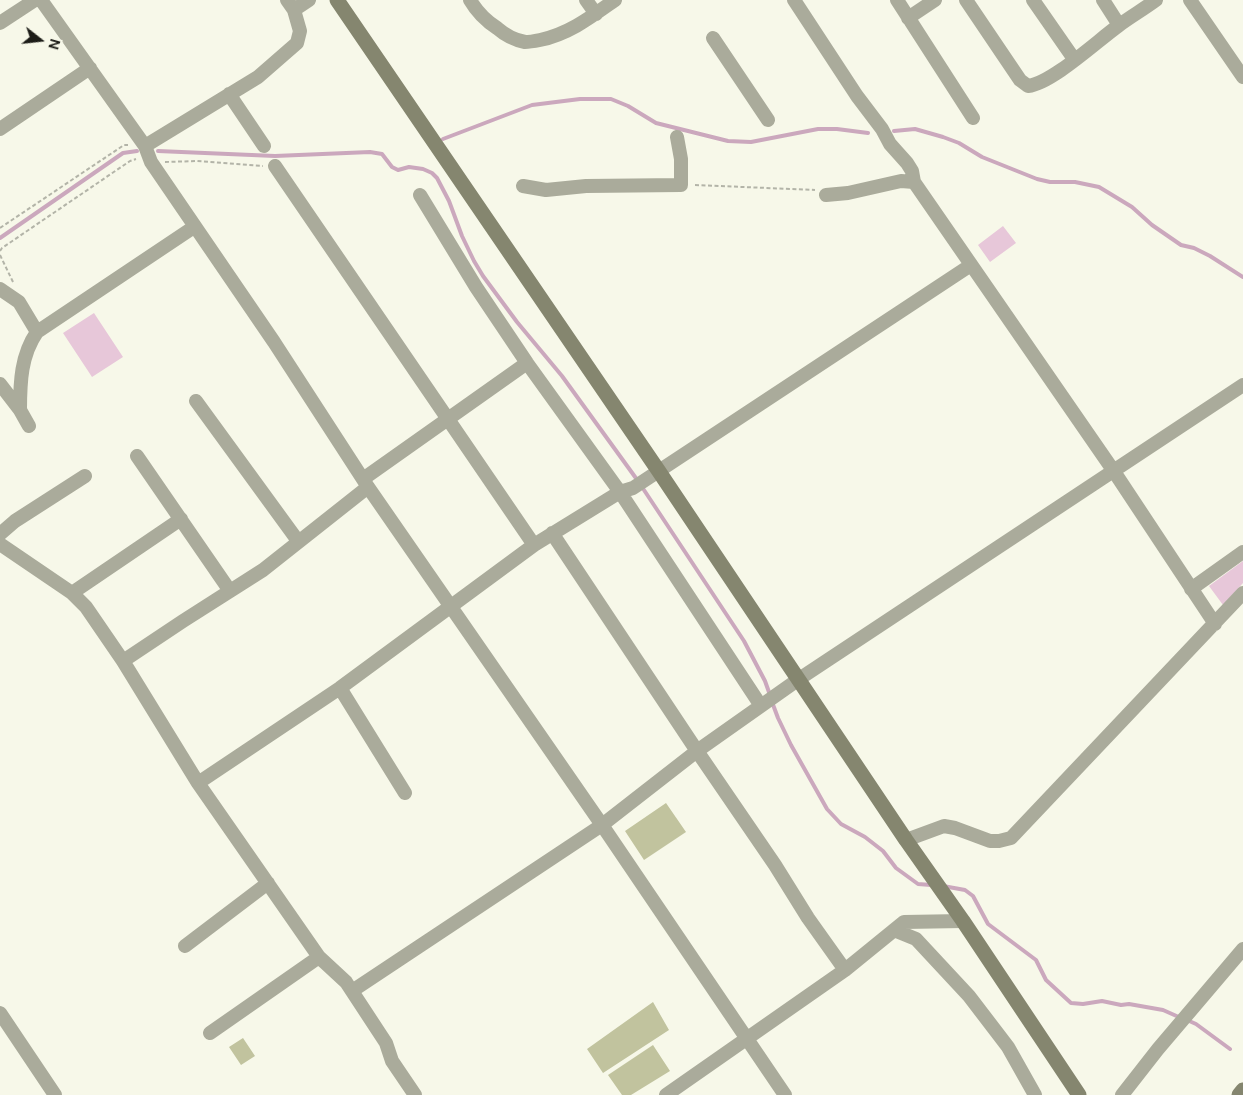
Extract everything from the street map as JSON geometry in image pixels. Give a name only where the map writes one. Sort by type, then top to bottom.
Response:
[{"type":"street","points":[[0,24],[35,0]]},
{"type":"street","points":[[41,0],[144,146],[151,162],[274,342],[366,483],[602,825],[785,1095]]},
{"type":"street","points":[[144,146],[258,77],[297,43],[300,31],[291,5],[309,0]]},
{"type":"street","points":[[338,0],[658,470],[1079,1095]]},
{"type":"street","points":[[470,0],[488,22],[505,34],[517,40],[527,42],[548,38],[572,30],[615,0]]},
{"type":"street","points":[[586,0],[596,14]]},
{"type":"street","points":[[794,0],[857,96],[882,129],[890,144],[907,163],[912,171],[914,182],[1113,470],[1215,624]]},
{"type":"street","points":[[896,0],[972,118]]},
{"type":"street","points":[[908,18],[935,0]]},
{"type":"street","points":[[966,0],[1020,80],[1028,86],[1037,85],[1053,76],[1119,25],[1156,0]]},
{"type":"street","points":[[1033,0],[1074,59]]},
{"type":"street","points":[[1103,0],[1119,25]]},
{"type":"street","points":[[1190,0],[1243,78]]},
{"type":"street","points":[[713,38],[768,120]]},
{"type":"street","points":[[0,128],[90,68]]},
{"type":"street","points":[[230,94],[264,146]]},
{"type":"street","points":[[522,186],[546,190],[586,186],[681,185],[681,160],[677,137]]},
{"type":"street","points":[[275,166],[534,545]]},
{"type":"street","points":[[826,195],[857,192],[901,181],[914,182]]},
{"type":"street","points":[[420,195],[476,287],[527,363],[620,492],[761,706]]},
{"type":"street","points":[[20,410],[20,383],[24,360],[30,342],[37,332],[194,227]]},
{"type":"street","points":[[198,783],[340,688],[534,545],[620,492],[633,488],[971,265]]},
{"type":"street","points":[[0,289],[19,302],[37,332]]},
{"type":"street","points":[[123,661],[263,570],[366,483],[449,419],[527,363]]},
{"type":"street","points":[[0,384],[20,410],[29,426]]},
{"type":"street","points":[[352,991],[602,825],[697,751],[799,679],[1243,384]]},
{"type":"street","points":[[196,401],[298,541]]},
{"type":"street","points":[[137,456],[230,591]]},
{"type":"street","points":[[0,534],[15,520],[85,476]]},
{"type":"street","points":[[72,593],[181,519]]},
{"type":"street","points":[[552,533],[775,865],[808,918],[845,970]]},
{"type":"street","points":[[0,544],[72,593],[86,606],[123,661],[198,783],[319,957],[346,982],[386,1043],[392,1061],[415,1095]]},
{"type":"street","points":[[1191,589],[1243,552]]},
{"type":"street","points":[[906,840],[944,826],[955,828],[990,841],[1000,842],[1011,838],[1243,593]]},
{"type":"street","points":[[340,688],[406,792]]},
{"type":"street","points":[[184,946],[268,883]]},
{"type":"street","points":[[666,1095],[845,970],[904,922],[963,921]]},
{"type":"street","points":[[894,930],[916,939],[969,996],[1008,1048],[1035,1095]]},
{"type":"street","points":[[1122,1095],[1158,1049],[1243,949]]},
{"type":"street","points":[[210,1033],[319,957]]},
{"type":"street","points":[[0,1013],[55,1095]]},
{"type":"street","points":[[1239,1095],[1243,1090]]},
{"type":"path","points":[[0,228],[124,145],[144,146]]},
{"type":"path","points":[[0,251],[137,158],[151,162],[197,161],[275,166]]},
{"type":"path","points":[[681,185],[812,190],[826,195]]},
{"type":"path","points":[[0,255],[12,278],[19,302]]},
{"type":"shaded area","points":[[1003,226],[1016,243],[990,262],[978,245]]},
{"type":"shaded area","points":[[94,313],[123,357],[92,377],[63,333]]},
{"type":"shaded area","points":[[1243,561],[1243,583],[1223,605],[1209,586]]},
{"type":"building","points":[[666,803],[686,832],[644,860],[625,831]]},
{"type":"building","points":[[653,1002],[669,1030],[603,1073],[587,1049]]},
{"type":"building","points":[[243,1038],[255,1056],[241,1065],[229,1047]]},
{"type":"building","points":[[653,1045],[670,1071],[631,1095],[622,1095],[608,1075]]},
{"type":"waterway","points":[[443,139],[532,105],[580,99],[611,99],[628,106],[656,123],[728,141],[751,142],[818,129],[837,129],[868,133]]},
{"type":"waterway","points":[[894,131],[915,129],[943,137],[959,143],[982,157],[1037,179],[1050,182],[1075,182],[1099,187],[1132,207],[1152,225],[1181,245],[1194,248],[1210,256],[1243,277]]},
{"type":"waterway","points":[[0,238],[123,153],[137,151]]},
{"type":"waterway","points":[[158,151],[275,156],[370,152],[382,154],[392,167],[398,170],[409,167],[423,169],[432,173],[437,178],[449,201],[462,236],[483,276],[517,322],[562,376],[638,481]]},
{"type":"waterway","points":[[642,487],[744,641],[765,681],[770,695]]},
{"type":"waterway","points":[[772,702],[791,745],[827,809],[841,824],[865,837],[883,851],[896,868],[918,884],[931,885]]},
{"type":"waterway","points":[[943,886],[965,890],[973,896],[988,924],[1036,960],[1046,980],[1071,1003],[1083,1004],[1102,1001],[1121,1005],[1129,1004],[1163,1010],[1181,1018]]},
{"type":"waterway","points":[[1187,1020],[1196,1024],[1230,1049]]}]
